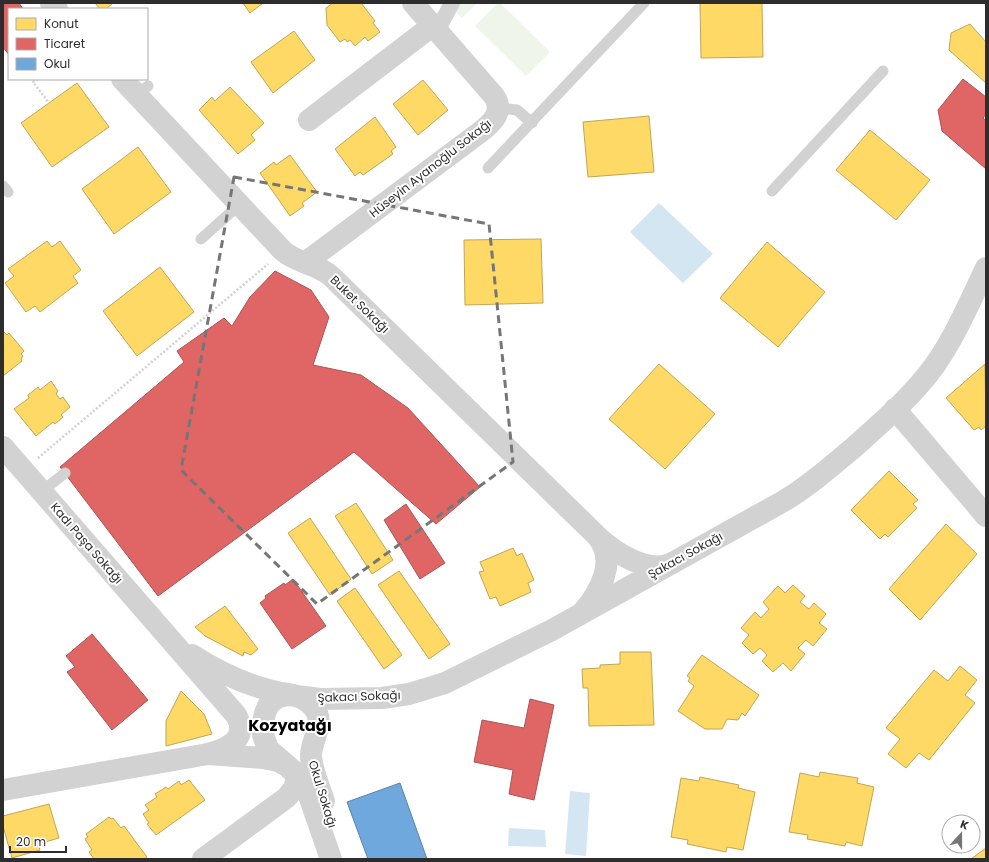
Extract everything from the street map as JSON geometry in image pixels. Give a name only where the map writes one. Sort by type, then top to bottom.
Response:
[{"type":"street","name":"Hüseyin Ayanoğlu Sokağı","points":[[306,262],[487,127],[496,116],[498,108],[494,96],[434,29],[413,3]]},
{"type":"street","points":[[309,120],[434,29],[452,3]]},
{"type":"street","name":"Buket Sokağı","points":[[136,86],[239,205],[285,253],[322,269],[331,276],[600,540],[604,550],[606,562],[604,574],[597,593],[582,613]]},
{"type":"street","name":"Şakacı Sokağı","points":[[293,695],[320,698],[371,698],[400,696],[418,692],[456,679],[552,630],[805,488],[869,434],[895,410],[921,382],[935,364],[956,329],[986,268]]},
{"type":"street","points":[[895,410],[986,516]]},
{"type":"street","name":"Kadı Paşa Sokağı","points":[[3,447],[225,701],[239,720],[240,732],[235,742],[224,749],[208,754]]},
{"type":"street","name":"Buket Sokağı","points":[[596,536],[619,553],[635,561],[655,566],[665,566],[672,562]]},
{"type":"street","name":"Kadı Paşa Sokağı","points":[[171,639],[196,658],[236,679],[272,692],[293,695]]},
{"type":"street","points":[[203,859],[286,798],[294,789],[297,778],[292,770],[268,749],[262,730],[265,713],[272,701],[281,696],[293,695]]},
{"type":"street","name":"Okul Sokağı","points":[[293,695],[310,703],[318,715],[319,723],[312,746],[312,763],[316,779],[344,859]]},
{"type":"street","points":[[3,790],[208,754]]},
{"type":"street","name":"Okul Sokağı","points":[[208,754],[263,758],[278,761],[292,770],[308,793],[331,859]]},
{"type":"lane","points":[[488,168],[644,3]]},
{"type":"lane","points":[[772,190],[883,72]]},
{"type":"lane","points":[[498,108],[517,110],[532,123]]},
{"type":"lane","points":[[201,239],[239,205]]},
{"type":"lane","points":[[41,492],[65,473]]},
{"type":"path","points":[[36,80],[33,82],[49,103]]},
{"type":"path","points":[[23,471],[273,260]]},
{"type":"highlighted area","points":[[234,177],[489,224],[513,462],[317,604],[181,470]]},
{"type":"shaded area","points":[[455,3],[477,3],[462,18],[452,8]]},
{"type":"shaded area","points":[[498,3],[500,3],[550,52],[526,76],[475,26]]},
{"type":"water","points":[[659,203],[713,254],[683,283],[630,232]]},
{"type":"water","points":[[570,791],[590,793],[586,856],[565,854]]},
{"type":"water","points":[[509,828],[545,830],[546,847],[508,846]]},
{"type":"building: Konut","points":[[95,3],[113,3],[107,8],[99,8]]},
{"type":"building: Konut","points":[[243,3],[263,3],[250,13]]},
{"type":"building: Konut","points":[[333,3],[361,3],[375,21],[373,23],[380,32],[368,41],[365,37],[355,46],[350,40],[347,42],[345,39],[340,42],[327,25],[326,8]]},
{"type":"building: Konut","points":[[700,3],[762,3],[763,57],[701,58]]},
{"type":"building: Konut","points":[[970,24],[986,42],[986,83],[949,50],[951,33]]},
{"type":"building: Konut","points":[[294,31],[315,60],[273,93],[251,62]]},
{"type":"building: Konut","points":[[423,80],[448,110],[418,135],[393,104]]},
{"type":"building: Konut","points":[[77,83],[109,127],[52,167],[21,123]]},
{"type":"building: Konut","points":[[230,87],[264,123],[251,135],[255,140],[238,154],[199,110],[212,97],[215,101]]},
{"type":"building: Konut","points":[[649,116],[654,172],[588,177],[583,122]]},
{"type":"building: Konut","points":[[375,117],[396,147],[391,151],[393,154],[363,175],[360,172],[355,176],[335,149]]},
{"type":"building: Konut","points":[[870,130],[930,180],[896,220],[836,170]]},
{"type":"building: Konut","points":[[138,147],[171,192],[114,234],[82,189]]},
{"type":"building: Konut","points":[[290,155],[317,192],[302,203],[304,206],[290,216],[260,173],[274,162],[276,165]]},
{"type":"building: Konut","points":[[541,239],[543,303],[465,305],[464,240]]},
{"type":"building: Konut","points":[[47,241],[52,247],[60,241],[81,270],[73,276],[78,283],[40,312],[35,306],[26,312],[5,283],[14,276],[8,269]]},
{"type":"building: Konut","points":[[767,242],[825,292],[778,347],[720,298]]},
{"type":"building: Konut","points":[[160,267],[194,312],[137,356],[103,311]]},
{"type":"building: Konut","points":[[4,332],[7,335],[9,333],[24,351],[21,354],[23,356],[21,359],[22,361],[3,376],[3,333]]},
{"type":"building: Konut","points":[[659,364],[715,414],[665,469],[609,419]]},
{"type":"building: Konut","points":[[985,364],[986,426],[981,430],[979,427],[974,430],[946,398]]},
{"type":"building: Konut","points":[[51,381],[58,391],[56,394],[60,399],[63,397],[70,407],[61,415],[63,417],[55,424],[53,422],[36,436],[14,409],[29,398],[28,395],[38,387],[40,390]]},
{"type":"building: Konut","points":[[889,471],[918,500],[913,504],[917,508],[888,537],[885,534],[880,539],[851,510]]},
{"type":"building: Konut","points":[[356,503],[393,560],[372,574],[335,516]]},
{"type":"building: Konut","points":[[310,518],[351,579],[330,595],[288,533]]},
{"type":"building: Konut","points":[[946,524],[977,554],[920,620],[889,589]]},
{"type":"building: Konut","points":[[513,548],[517,556],[522,553],[534,580],[528,583],[531,592],[500,606],[496,597],[490,599],[479,572],[484,571],[480,562]]},
{"type":"building: Konut","points":[[399,571],[450,644],[429,659],[378,585]]},
{"type":"building: Konut","points":[[793,585],[805,596],[800,602],[809,609],[814,603],[826,614],[819,623],[827,629],[813,646],[806,640],[798,648],[805,654],[791,671],[783,663],[773,672],[762,661],[767,655],[760,648],[753,654],[742,643],[749,635],[741,628],[755,612],[761,618],[769,609],[763,602],[778,586],[785,593]]},
{"type":"building: Konut","points":[[355,588],[402,655],[384,669],[337,601]]},
{"type":"building: Konut","points":[[225,606],[258,649],[251,655],[244,652],[243,656],[205,636],[195,627]]},
{"type":"building: Konut","points":[[620,652],[651,652],[654,725],[589,726],[588,688],[583,688],[582,669],[600,668],[600,665],[620,664]]},
{"type":"building: Konut","points":[[702,655],[759,695],[745,716],[742,713],[738,720],[727,719],[722,729],[705,729],[678,711],[694,686],[688,681],[690,678],[687,676]]},
{"type":"building: Konut","points":[[960,666],[977,680],[965,695],[975,703],[929,760],[919,753],[906,768],[888,754],[900,739],[886,728],[934,670],[948,681]]},
{"type":"building: Konut","points":[[181,691],[204,714],[212,734],[166,746],[166,721]]},
{"type":"building: Konut","points":[[820,772],[858,778],[857,783],[874,787],[862,846],[846,842],[845,846],[807,839],[808,835],[789,832],[800,773],[819,777]]},
{"type":"building: Konut","points":[[700,777],[739,785],[738,788],[755,792],[743,850],[727,847],[726,852],[687,844],[688,840],[671,837],[681,778],[699,781]]},
{"type":"building: Konut","points":[[189,780],[205,800],[156,835],[147,824],[149,823],[143,814],[149,810],[145,805],[157,797],[155,794],[166,787],[168,789],[179,781],[181,785]]},
{"type":"building: Konut","points":[[49,804],[59,838],[38,844],[40,850],[12,858],[3,826],[3,816]]},
{"type":"building: Konut","points":[[109,817],[111,819],[113,818],[121,828],[124,826],[147,857],[144,859],[94,859],[89,852],[92,850],[85,839],[88,837],[86,834]]},
{"type":"building: Konut","points":[[986,848],[986,859],[971,859],[978,854],[981,854],[981,852]]},
{"type":"building: Ticaret","points":[[6,3],[19,3],[22,8],[8,8],[8,54],[3,47],[3,5]]},
{"type":"building: Ticaret","points":[[963,79],[986,97],[986,114],[983,118],[986,121],[986,169],[942,131],[938,110]]},
{"type":"building: Ticaret","points":[[275,271],[311,290],[329,317],[313,365],[361,375],[408,408],[480,487],[436,524],[354,452],[158,596],[60,467],[184,362],[177,351],[224,318],[232,326],[250,297]]},
{"type":"building: Ticaret","points":[[406,504],[445,563],[420,579],[384,520]]},
{"type":"building: Ticaret","points":[[293,579],[326,626],[292,649],[260,603],[266,598],[265,596],[284,583],[285,585]]},
{"type":"building: Ticaret","points":[[92,634],[148,700],[112,730],[67,672],[75,667],[66,656]]},
{"type":"building: Ticaret","points":[[530,699],[554,705],[534,800],[509,794],[513,770],[474,762],[482,720],[524,728]]},
{"type":"building: Okul","points":[[400,783],[427,859],[368,859],[347,802]]},
{"type":"district","name":"Kozyatağı","points":[[290,725]]}]
